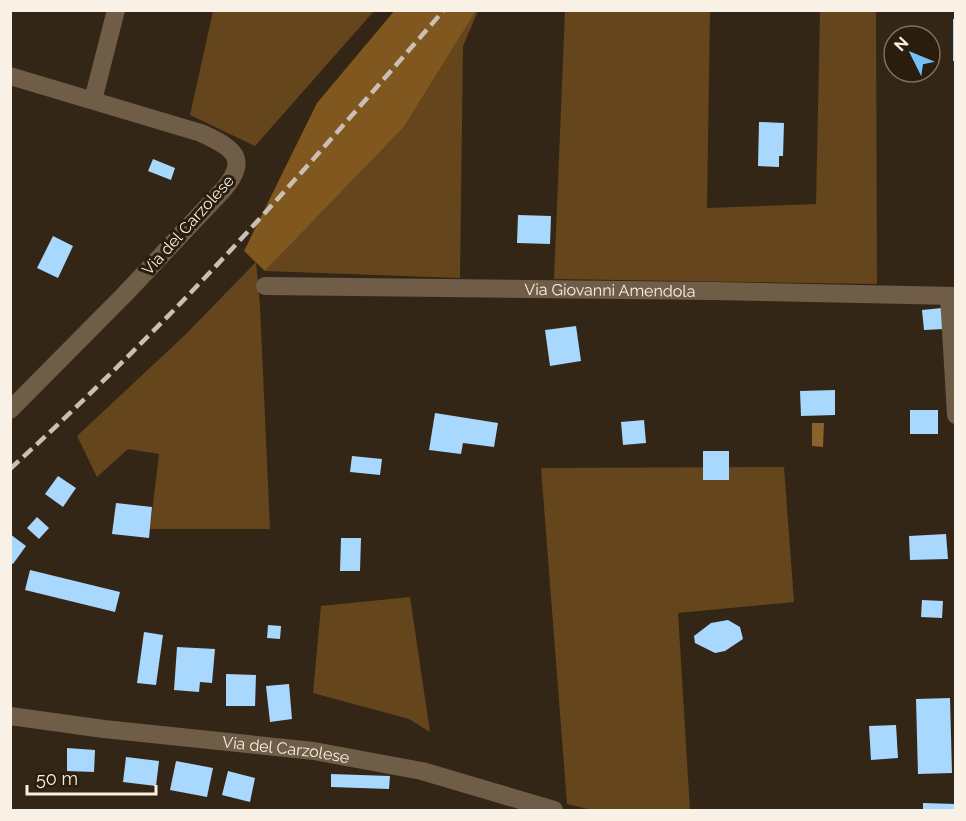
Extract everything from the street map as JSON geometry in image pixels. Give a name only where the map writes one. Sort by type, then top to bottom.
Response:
[{"type":"street","points":[[93,100],[116,10]]},
{"type":"street","name":"Via del Carzolese","points":[[10,76],[190,129],[226,147],[235,156],[237,163],[237,170],[232,180],[223,190],[125,294],[10,410]]},
{"type":"street","name":"Via Giovanni Amendola","points":[[265,286],[952,296]]},
{"type":"street","points":[[952,296],[956,415]]},
{"type":"street","name":"Via del Carzolese","points":[[10,716],[104,729],[314,751],[422,771],[554,810]]},
{"type":"shaded area","points":[[213,10],[374,11],[255,146],[190,115]]},
{"type":"shaded area","points":[[395,10],[476,11],[404,127],[265,271],[244,251],[317,103]]},
{"type":"shaded area","points":[[478,11],[463,46],[460,278],[265,271],[404,127]]},
{"type":"shaded area","points":[[565,11],[710,11],[707,208],[816,204],[820,11],[876,11],[877,284],[554,279]]},
{"type":"shaded area","points":[[256,262],[270,529],[150,529],[159,454],[128,449],[97,477],[77,436],[184,336]]},
{"type":"shaded area","points":[[812,423],[824,423],[823,447],[812,446]]},
{"type":"shaded area","points":[[784,467],[794,602],[678,613],[690,810],[592,810],[567,804],[541,468]]},
{"type":"shaded area","points":[[410,597],[430,732],[409,719],[313,693],[321,606]]},
{"type":"building","points":[[953,19],[956,19],[956,61],[953,61]]},
{"type":"building","points":[[759,122],[784,123],[783,156],[779,156],[779,167],[758,166]]},
{"type":"building","points":[[153,159],[175,168],[171,180],[148,171]]},
{"type":"building","points":[[518,215],[551,216],[550,244],[517,243]]},
{"type":"building","points":[[53,236],[73,246],[58,278],[37,268]]},
{"type":"building","points":[[942,308],[944,329],[924,330],[922,310]]},
{"type":"building","points":[[576,326],[581,361],[550,366],[545,330]]},
{"type":"building","points":[[835,390],[835,415],[801,416],[800,391]]},
{"type":"building","points":[[910,410],[938,410],[938,434],[910,434]]},
{"type":"building","points":[[435,413],[498,423],[494,447],[463,443],[461,454],[429,450]]},
{"type":"building","points":[[644,420],[646,443],[623,445],[621,422]]},
{"type":"building","points":[[703,451],[729,451],[729,480],[703,480]]},
{"type":"building","points":[[352,456],[382,459],[380,475],[350,472]]},
{"type":"building","points":[[58,476],[76,488],[63,507],[45,494]]},
{"type":"building","points":[[116,503],[152,507],[149,538],[112,534]]},
{"type":"building","points":[[37,517],[49,528],[39,539],[27,528]]},
{"type":"building","points":[[10,534],[26,546],[13,564],[10,562]]},
{"type":"building","points":[[946,534],[948,559],[910,560],[909,536]]},
{"type":"building","points":[[341,538],[361,538],[360,571],[340,571]]},
{"type":"building","points":[[30,570],[120,592],[115,612],[25,590]]},
{"type":"building","points":[[922,600],[943,601],[942,618],[921,617]]},
{"type":"building","points":[[728,620],[740,627],[743,639],[725,651],[715,653],[695,643],[694,636],[711,623]]},
{"type":"building","points":[[268,625],[281,626],[280,639],[267,638]]},
{"type":"building","points":[[144,632],[163,635],[156,685],[137,683]]},
{"type":"building","points":[[177,647],[215,649],[212,683],[200,682],[199,692],[174,690]]},
{"type":"building","points":[[226,674],[256,675],[255,706],[226,706]]},
{"type":"building","points":[[289,684],[292,719],[270,722],[266,686]]},
{"type":"building","points":[[950,698],[952,773],[918,774],[916,699]]},
{"type":"building","points":[[896,725],[898,758],[871,760],[869,726]]},
{"type":"building","points":[[67,748],[95,750],[94,772],[67,771]]},
{"type":"building","points":[[126,757],[159,761],[156,786],[123,782]]},
{"type":"building","points":[[176,761],[213,768],[207,797],[170,790]]},
{"type":"building","points":[[228,771],[255,778],[250,802],[222,795]]},
{"type":"building","points":[[331,774],[390,776],[389,789],[331,787]]},
{"type":"building","points":[[923,803],[955,804],[955,810],[923,810]]},
{"type":"railway","points":[[10,469],[113,371],[208,274],[444,10]]}]
